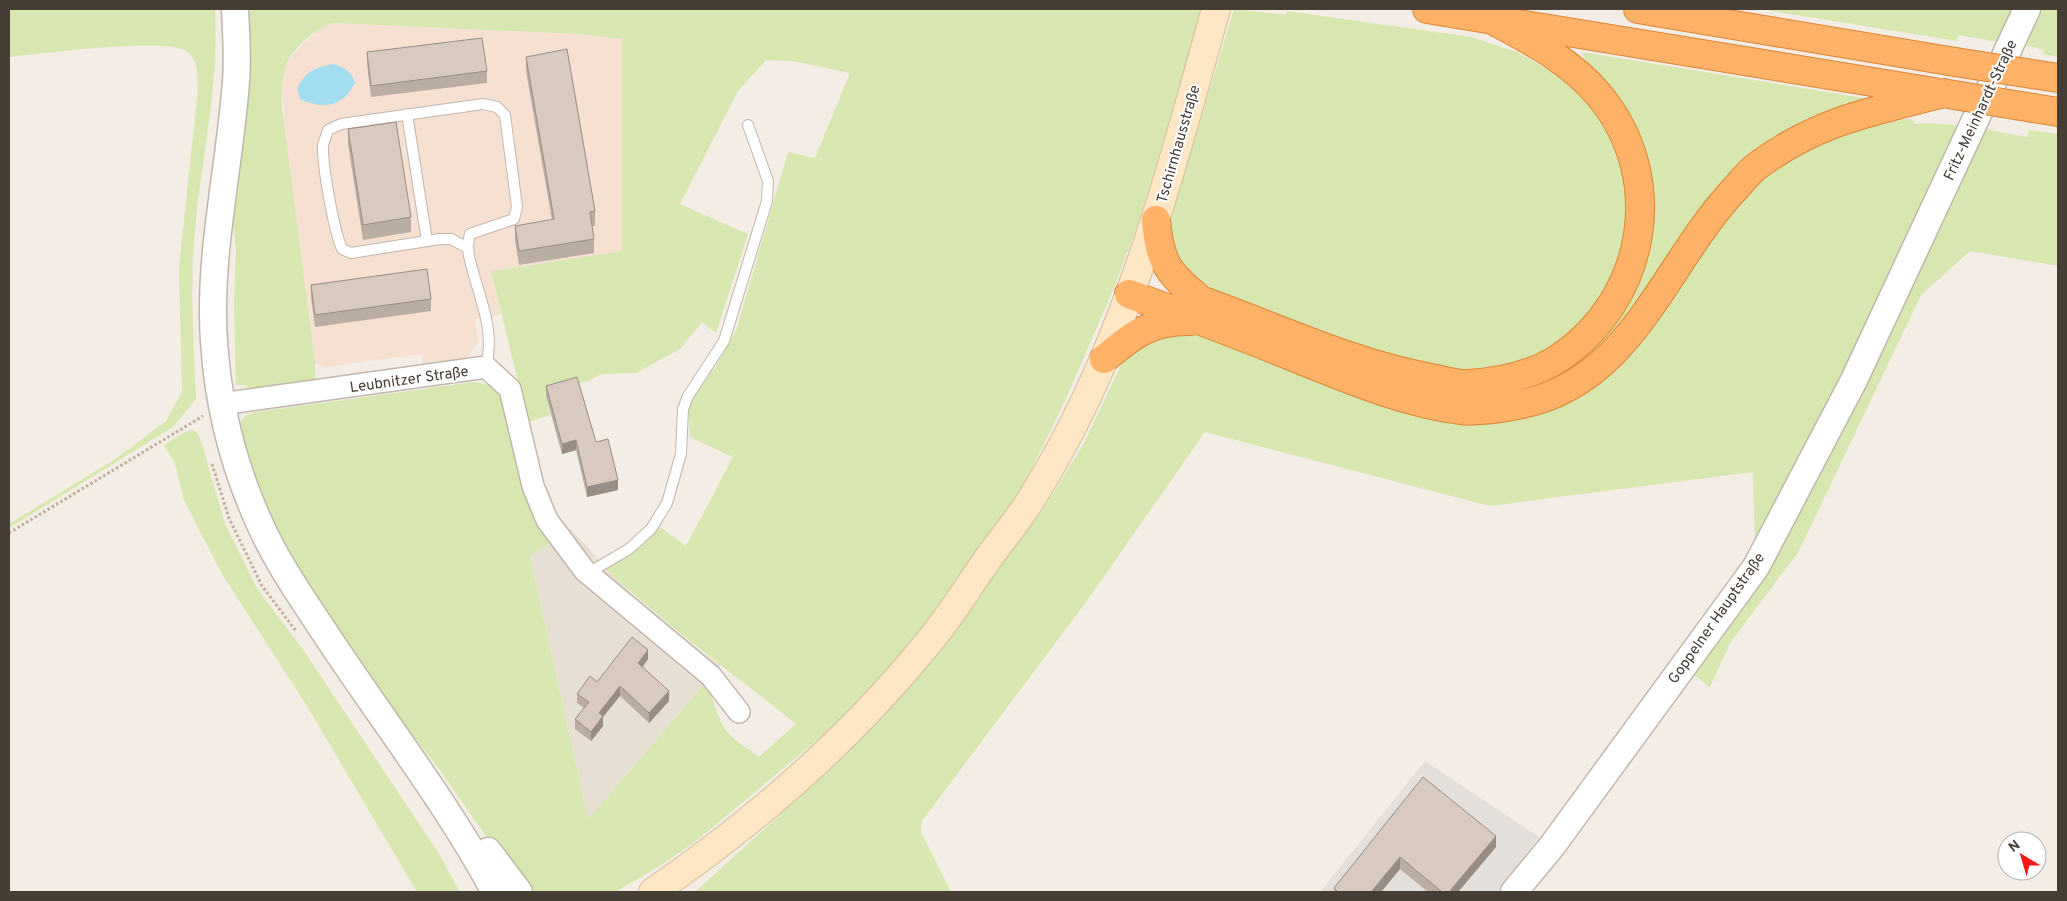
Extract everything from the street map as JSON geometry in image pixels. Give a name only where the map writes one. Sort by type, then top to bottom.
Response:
[{"type":"highway","points":[[1427,9],[1487,17],[2046,110]]},
{"type":"highway","points":[[1638,9],[2049,76]]},
{"type":"highway","points":[[1132,286],[1374,364],[1413,375],[1466,384],[1512,378],[1537,370],[1559,358],[1590,334],[1625,284],[1634,255],[1641,218],[1640,186],[1634,158],[1618,123],[1600,96],[1582,76],[1558,57],[1487,17]]},
{"type":"highway","points":[[1156,220],[1159,250],[1175,279],[1203,310],[1382,392],[1463,410],[1500,408],[1534,401],[1570,386],[1592,371],[1631,334],[1712,213],[1755,167],[1808,134],[1844,119],[1946,94]]},
{"type":"highway","points":[[1104,358],[1134,334],[1154,324],[1172,321],[1203,310]]},
{"type":"main road","name":"Tschirnhausstraße","points":[[653,892],[705,857],[800,777],[871,708],[930,641],[1031,500],[1066,439],[1104,358],[1132,286],[1156,220],[1216,9]]},
{"type":"street","points":[[235,9],[236,79],[214,278],[214,339],[207,410],[235,461],[260,524],[284,570],[361,688],[472,849],[495,892]]},
{"type":"street","name":"Fritz-Meinhardt-Straße","points":[[1932,211],[2027,9]]},
{"type":"street","name":"Goppelner Hauptstraße","points":[[1514,892],[1552,846],[1756,567],[1854,380],[1932,211]]},
{"type":"street","name":"Leubnitzer Straße","points":[[207,410],[486,368],[510,389],[534,486],[547,520],[588,573],[711,676],[739,712]]},
{"type":"street","points":[[361,688],[411,742],[519,892]]},
{"type":"lane","points":[[466,247],[450,239],[351,253],[342,249],[335,227],[323,144],[328,130],[341,124],[483,104],[497,107],[505,115],[517,208],[514,219],[470,234],[466,247],[486,318],[490,351],[486,368]]},
{"type":"lane","points":[[406,114],[428,241]]},
{"type":"lane","points":[[588,573],[629,549],[651,529],[667,503],[681,454],[683,409],[688,396],[724,341],[767,201],[768,180],[748,125]]},
{"type":"path","points":[[203,426],[207,410]]},
{"type":"path","points":[[9,532],[207,410]]},
{"type":"path","points":[[212,462],[229,518],[262,586],[299,636]]},
{"type":"shaded area","points":[[333,23],[578,34],[622,39],[622,251],[491,271],[501,315],[475,319],[478,342],[469,356],[461,361],[424,366],[421,354],[325,367],[315,363],[286,146],[282,86],[284,70],[292,55],[320,28]]},
{"type":"shaded area","points":[[571,530],[635,597],[704,654],[721,664],[588,819],[530,555]]},
{"type":"shaded area","points":[[1425,761],[1539,837],[1498,892],[1320,892]]},
{"type":"green space","points":[[9,9],[215,9],[216,40],[211,103],[195,228],[192,276],[196,399],[173,427],[9,528],[9,524],[117,458],[166,421],[182,392],[179,267],[198,89],[193,58],[186,51],[174,47],[129,46],[9,57]]},
{"type":"green space","points":[[247,9],[1203,9],[1139,221],[1114,288],[1064,403],[1018,497],[921,634],[875,687],[822,736],[695,842],[660,866],[615,892],[530,892],[520,885],[440,770],[379,692],[294,563],[258,491],[238,425],[245,416],[256,412],[474,382],[490,385],[500,395],[529,508],[551,542],[530,556],[588,819],[705,683],[726,731],[759,757],[796,724],[675,629],[605,568],[639,548],[660,527],[686,546],[733,457],[690,437],[688,403],[717,365],[737,328],[788,152],[815,158],[850,73],[792,61],[766,60],[738,91],[680,204],[748,234],[716,333],[702,322],[680,349],[636,373],[602,374],[588,381],[545,393],[550,415],[528,422],[491,271],[622,251],[622,39],[578,34],[333,23],[325,26],[303,42],[291,56],[284,72],[282,108],[315,363],[315,382],[249,392],[247,385],[236,385],[234,304],[236,249],[230,201]]},
{"type":"green space","points":[[1234,9],[1286,15],[1287,11],[1471,37],[1517,52],[1574,85],[1608,127],[1622,160],[1631,217],[1610,292],[1582,326],[1552,350],[1500,371],[1433,373],[1193,285],[1168,242],[1170,221]]},
{"type":"green space","points":[[1760,9],[2021,9],[2005,43],[1958,35],[1957,41]]},
{"type":"green space","points":[[2038,9],[2058,9],[2058,57],[2043,54],[2044,50],[2025,45],[2027,32]]},
{"type":"green space","points":[[1582,52],[1870,99],[1807,124],[1655,286],[1588,365],[1500,402],[1396,384],[1562,368],[1651,221]]},
{"type":"green space","points":[[1912,119],[1915,124],[1965,126],[1828,408],[1755,547],[1753,472],[1490,506],[1205,432],[1086,602],[922,821],[921,832],[951,892],[695,892],[837,763],[936,650],[1042,511],[1083,445],[1123,361],[1139,342],[1178,327],[1382,401],[1556,401],[1764,173],[1814,140],[1882,120]]},
{"type":"green space","points":[[1984,129],[2027,137],[2029,130],[2058,134],[2058,266],[1970,251],[1921,295],[1799,551],[1730,643],[1710,687],[1691,673]]},
{"type":"green space","points":[[192,430],[197,432],[202,444],[225,524],[258,590],[302,648],[439,854],[460,892],[417,892],[307,706],[222,574],[184,500],[175,464],[164,445],[183,433]]},
{"type":"water","points":[[334,64],[347,70],[352,76],[355,83],[350,91],[338,102],[332,104],[317,105],[300,99],[297,89],[303,78],[311,71]]},
{"type":"building","points":[[482,38],[487,71],[371,86],[367,52]]},
{"type":"building","points":[[567,49],[595,211],[590,212],[594,239],[519,251],[515,226],[554,219],[526,57]]},
{"type":"building","points":[[396,122],[411,217],[363,225],[348,129]]},
{"type":"building","points":[[427,269],[431,299],[315,315],[311,285]]},
{"type":"building","points":[[577,377],[596,442],[608,439],[618,480],[587,487],[576,440],[562,444],[546,386]]},
{"type":"building","points":[[632,637],[648,650],[638,663],[669,691],[649,713],[620,686],[599,713],[603,716],[591,732],[575,719],[589,702],[577,694],[590,676],[597,682]]},
{"type":"building","points":[[1423,777],[1496,836],[1449,892],[1442,892],[1400,857],[1371,892],[1338,892],[1334,888]]}]
